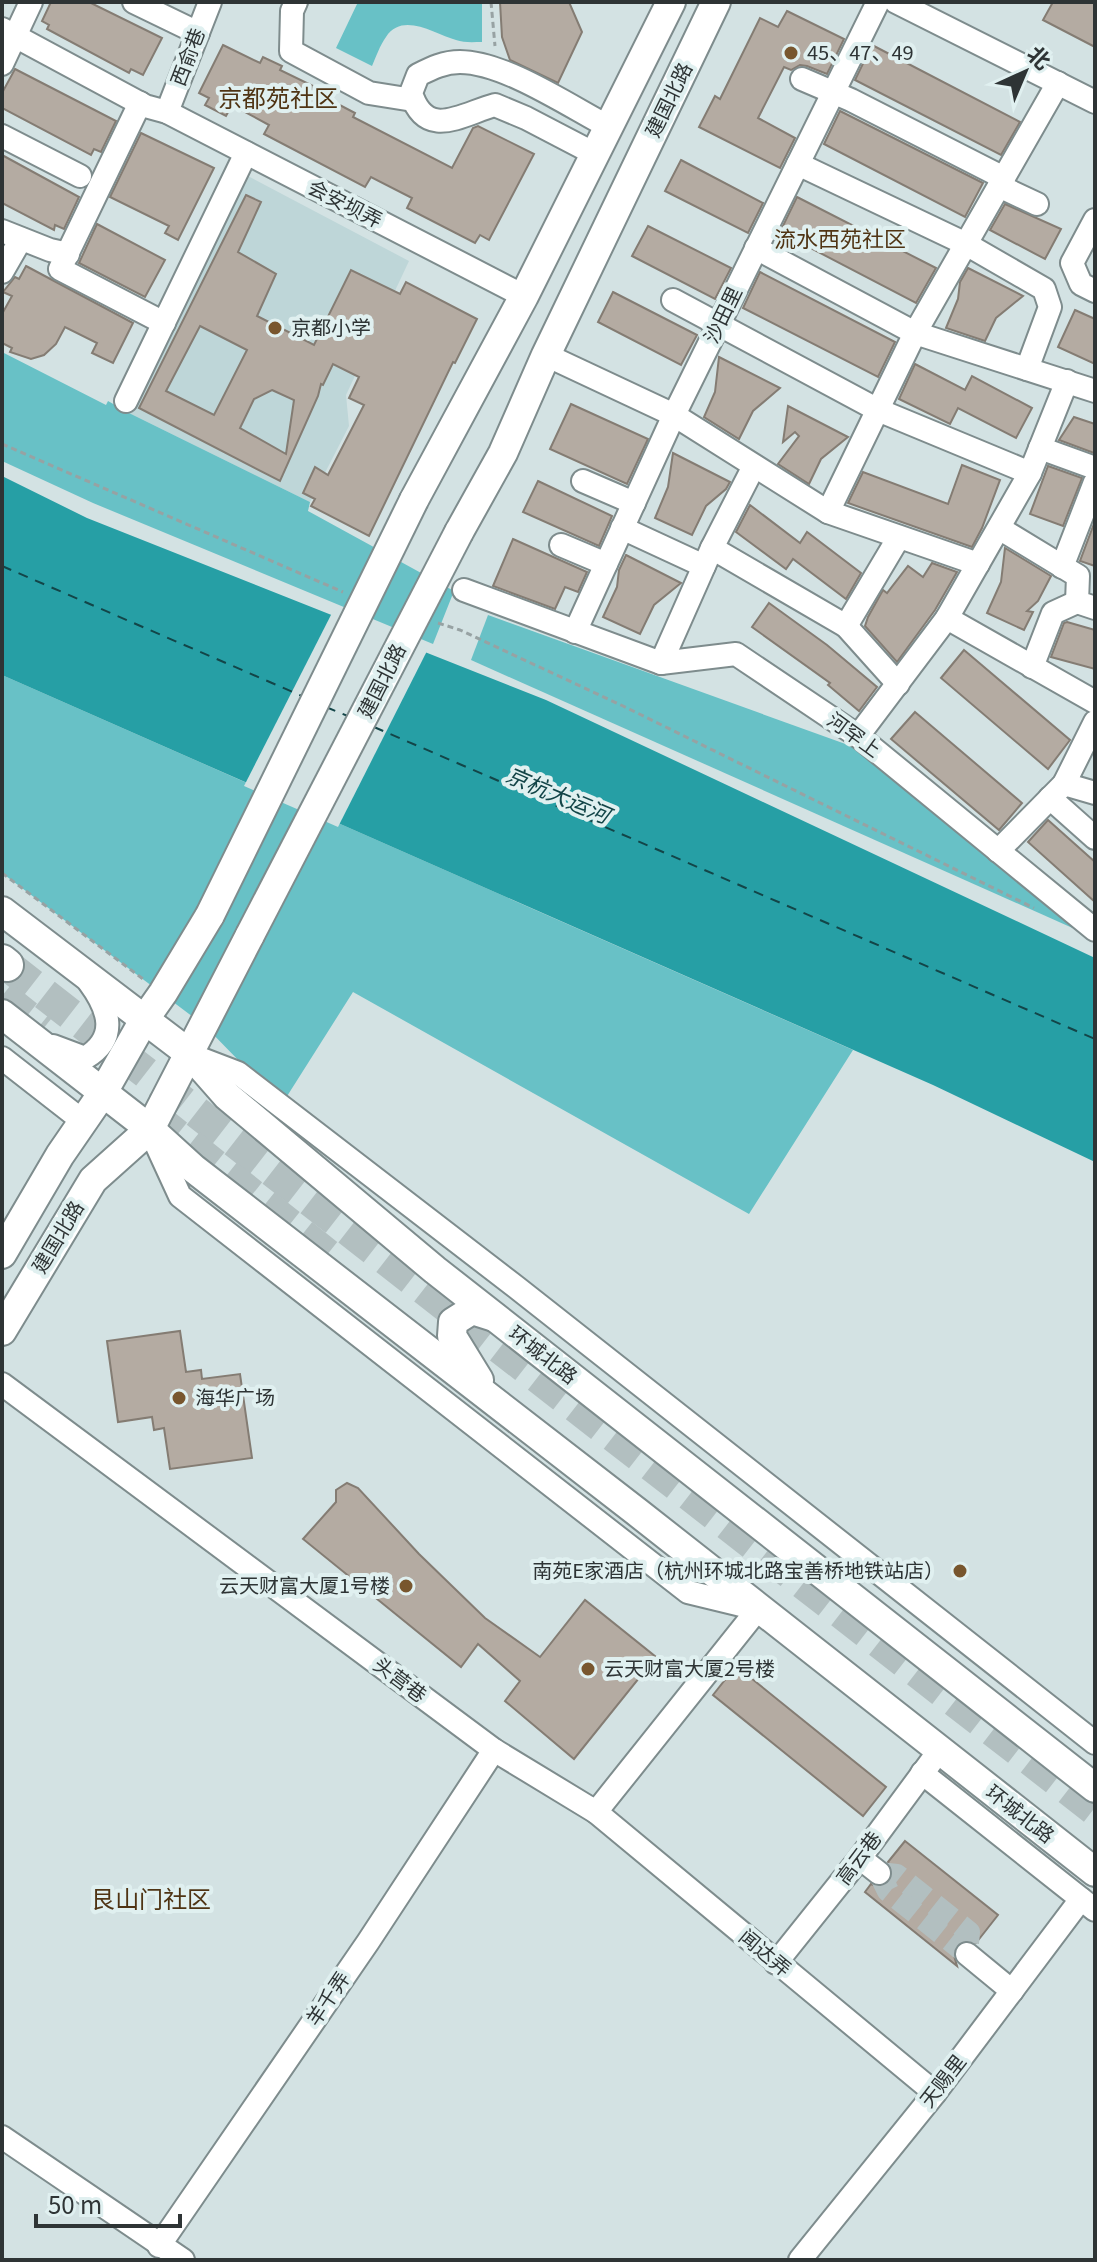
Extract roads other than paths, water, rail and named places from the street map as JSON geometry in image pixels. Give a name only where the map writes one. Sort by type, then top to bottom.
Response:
[{"type":"main road","name":"建国北路","points":[[2,1254],[210,915],[414,500],[524,296],[671,2]]},
{"type":"main road","name":"建国北路","points":[[2,1331],[93,1180],[150,1129],[459,532],[503,453],[546,355],[716,2]]},
{"type":"main road","name":"环城北路","points":[[2,911],[190,1054],[227,1096],[494,1317],[1095,1788]]},
{"type":"main road","name":"环城北路","points":[[2,1014],[150,1129],[194,1169],[758,1609],[931,1762],[1095,1872]]},
{"type":"main road","points":[[493,1401],[452,1336],[453,1322],[472,1310],[494,1317]]},
{"type":"street","points":[[2,64],[8,33],[31,2]]},
{"type":"street","points":[[134,2],[198,33]]},
{"type":"street","name":"西俞巷","points":[[167,112],[210,2]]},
{"type":"street","points":[[296,2],[292,11],[291,51],[369,93],[413,100]]},
{"type":"street","name":"沙田里","points":[[575,632],[674,415],[878,2]]},
{"type":"street","points":[[896,2],[1095,102]]},
{"type":"street","name":"会安坝弄","points":[[8,33],[140,103],[167,112],[524,296]]},
{"type":"street","points":[[595,154],[495,105],[452,121],[435,121],[418,110],[411,93],[418,75],[439,64],[461,62],[498,69],[609,127]]},
{"type":"street","points":[[802,79],[851,100],[1037,204]]},
{"type":"street","points":[[828,512],[915,333],[1058,83]]},
{"type":"street","points":[[140,103],[60,269],[164,323]]},
{"type":"street","points":[[2,136],[80,176]]},
{"type":"street","points":[[126,401],[246,153]]},
{"type":"street","points":[[798,164],[966,244],[1044,289],[1050,307],[1027,369]]},
{"type":"street","points":[[1072,263],[1095,220]]},
{"type":"street","points":[[2,272],[12,235],[68,254]]},
{"type":"street","points":[[756,248],[915,333],[1095,391]]},
{"type":"street","points":[[1072,263],[1095,271]]},
{"type":"street","points":[[1072,263],[1081,284],[1095,291]]},
{"type":"street","points":[[673,300],[878,410],[1030,473]]},
{"type":"street","points":[[546,355],[674,415],[828,512],[978,564]]},
{"type":"street","points":[[858,736],[947,618],[1030,473],[1067,381]]},
{"type":"street","points":[[1040,448],[1095,468]]},
{"type":"street","points":[[661,663],[708,557],[754,466]]},
{"type":"street","points":[[583,481],[634,503]]},
{"type":"street","points":[[1062,567],[1095,482]]},
{"type":"street","points":[[622,528],[708,557],[846,626],[898,684]]},
{"type":"street","points":[[999,528],[1078,576],[1086,605],[1053,613],[1032,667]]},
{"type":"street","points":[[846,626],[899,537]]},
{"type":"street","points":[[561,545],[606,564]]},
{"type":"street","name":"河罕上","points":[[464,590],[661,663],[736,654],[858,736],[1095,930]]},
{"type":"street","points":[[947,618],[1095,702]]},
{"type":"street","points":[[998,851],[1057,791],[1095,722]]},
{"type":"street","points":[[1057,791],[1095,793]]},
{"type":"street","points":[[1057,791],[1095,838]]},
{"type":"street","points":[[27,1034],[85,1058],[99,1050],[108,1032],[104,1002],[80,969]]},
{"type":"street","points":[[190,1054],[238,1073],[516,1287],[1095,1743]]},
{"type":"street","points":[[2,1058],[84,1122]]},
{"type":"street","points":[[150,1129],[180,1196],[688,1592],[758,1609],[596,1812]]},
{"type":"street","points":[[494,1317],[516,1287]]},
{"type":"street","name":"头营巷","points":[[2,1384],[494,1750],[596,1812]]},
{"type":"street","name":"羊千弄","points":[[159,2246],[368,1942],[494,1750]]},
{"type":"street","points":[[931,1762],[1088,1904]]},
{"type":"street","name":"高云巷","points":[[776,1963],[931,1762]]},
{"type":"street","name":"闻达弄","points":[[596,1812],[935,2093]]},
{"type":"street","points":[[860,1858],[879,1873]]},
{"type":"street","name":"天赐里","points":[[800,2260],[935,2093],[1012,1991],[1088,1904]]},
{"type":"street","points":[[967,1954],[1012,1991]]},
{"type":"street","points":[[2,2137],[183,2260]]},
{"type":"water","name":"京杭大运河","points":[[2,476],[87,518],[546,700],[1095,958],[1095,1162],[933,1085],[2,675]]},
{"type":"tunnel","points":[[7,965],[1095,1810]]},
{"type":"tunnel","points":[[2,996],[43,1029]]},
{"type":"tunnel","points":[[152,1115],[338,1263]]},
{"type":"tunnel","points":[[879,1873],[897,1875],[969,1932],[967,1954]]},
{"type":"tunnel","points":[[879,1873],[888,1891],[967,1954]]},
{"type":"place","name":"45、47、49","points":[[791,53]]},
{"type":"place","name":"京都小学","points":[[275,328]]},
{"type":"place","name":"海华广场","points":[[179,1398]]},
{"type":"place","name":"南苑E家酒店（杭州环城北路宝善桥地铁站店）","points":[[960,1571]]},
{"type":"place","name":"云天财富大厦1号楼","points":[[406,1586]]},
{"type":"place","name":"云天财富大厦2号楼","points":[[588,1669]]},
{"type":"district","name":"京都苑社区","points":[[278,99]]},
{"type":"district","name":"流水西苑社区","points":[[840,239]]},
{"type":"district","name":"艮山门社区","points":[[151,1900]]}]
